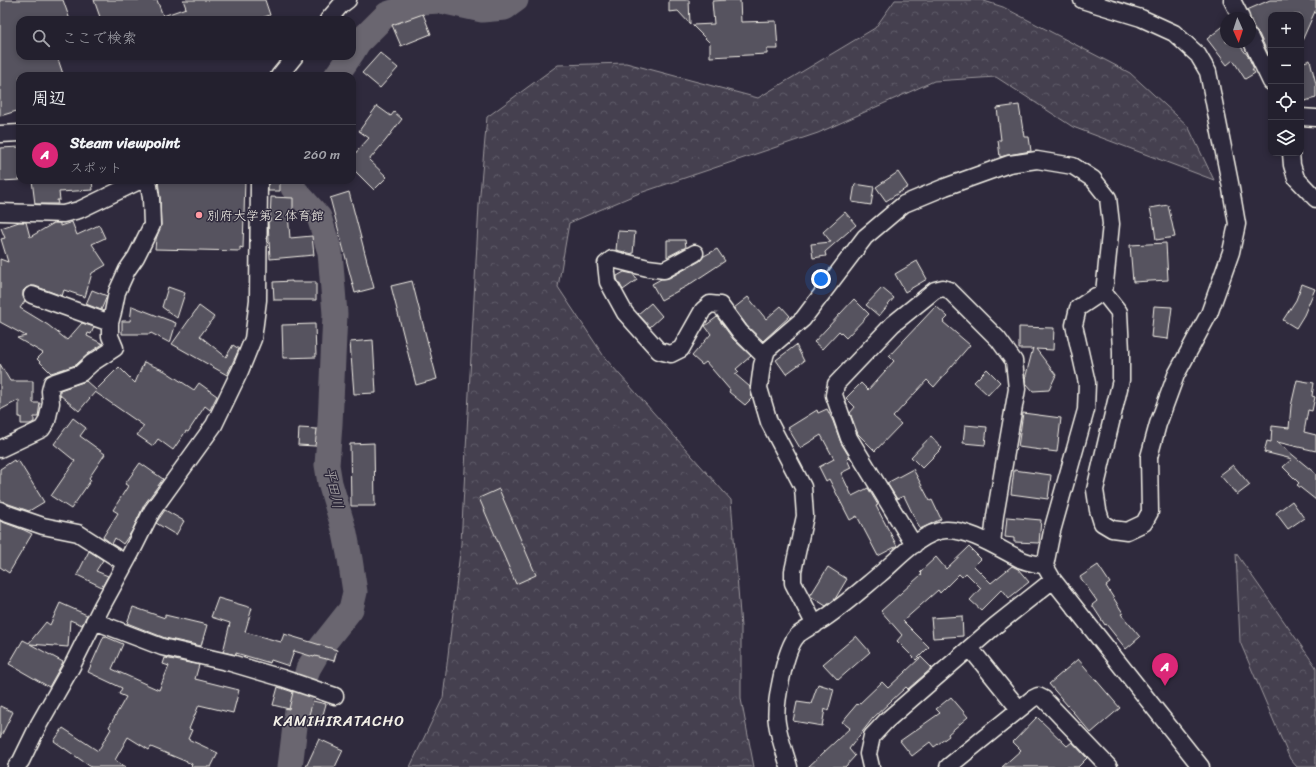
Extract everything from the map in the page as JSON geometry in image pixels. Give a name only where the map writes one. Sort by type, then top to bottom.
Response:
[{"type":"street","points":[[329,16],[333,0]]},
{"type":"street","points":[[331,16],[348,0]]},
{"type":"street","points":[[815,625],[793,584],[793,571],[804,516],[803,487],[768,422],[759,388],[762,365],[767,350],[803,319],[865,238],[904,204],[945,187],[1009,164],[1037,160],[1073,166],[1093,179],[1108,198],[1111,224],[1104,293],[1119,312],[1121,380],[1095,490],[1098,510],[1102,523],[1112,529],[1126,531],[1144,523],[1150,512],[1149,457],[1158,424],[1176,375],[1209,314],[1231,252],[1237,224],[1208,72],[1198,55],[1174,33],[1141,18],[1082,0]]},
{"type":"street","points":[[1232,0],[1238,12]]},
{"type":"street","points":[[1255,48],[1268,76]]},
{"type":"street","points":[[282,72],[292,60]]},
{"type":"street","points":[[1304,117],[1316,118]]},
{"type":"street","points":[[0,134],[16,133]]},
{"type":"street","points":[[1291,156],[1296,178],[1316,199]]},
{"type":"street","points":[[0,212],[63,214],[79,210],[133,184]]},
{"type":"street","points":[[0,449],[42,429],[47,421],[51,403],[50,391],[52,383],[81,372],[92,362],[115,348],[110,336],[110,323],[117,292],[127,270],[136,257],[152,225],[149,184]]},
{"type":"street","points":[[16,767],[72,666],[152,511],[214,425],[230,394],[253,339],[258,300],[259,184]]},
{"type":"street","points":[[695,253],[664,270],[648,268],[612,259],[606,264],[608,282],[624,313],[659,351],[671,354],[681,349],[703,310],[710,304],[720,305],[740,332],[765,357]]},
{"type":"street","points":[[914,545],[849,438],[834,395],[836,384],[893,324],[935,290],[943,288],[949,290],[998,339],[1014,361],[1017,389],[995,516],[992,544]]},
{"type":"street","points":[[1104,293],[1096,296],[1078,308],[1074,325],[1087,383],[1086,410],[1052,531],[1045,566],[1053,580],[1201,767]]},
{"type":"street","points":[[32,295],[110,323]]},
{"type":"street","points":[[0,510],[43,526],[78,533],[125,563]]},
{"type":"street","points":[[789,767],[777,723],[777,702],[781,679],[788,654],[797,636],[840,607],[914,545],[930,534],[946,530],[965,533],[992,544],[1024,561],[1045,566]]},
{"type":"street","points":[[871,767],[868,754],[872,736],[886,721],[970,648],[1053,580]]},
{"type":"street","points":[[94,621],[162,647],[231,663],[335,696]]},
{"type":"street","points":[[970,648],[1020,709]]},
{"type":"street","points":[[948,767],[1032,699],[1038,696],[1044,699],[1109,767]]},
{"type":"green space","points":[[895,0],[981,0],[1003,7],[1130,73],[1188,126],[1214,180],[1073,127],[996,77],[934,81],[818,133],[637,194],[569,223],[558,287],[605,358],[731,500],[741,627],[741,699],[754,767],[410,767],[443,698],[461,544],[479,205],[487,117],[558,65],[626,63],[758,98],[875,28]]},
{"type":"green space","points":[[1236,553],[1316,667],[1316,767],[1297,767],[1290,759],[1240,642]]},
{"type":"building","points":[[0,0],[63,0],[69,16],[16,16],[16,60],[58,60],[62,72],[16,72],[16,111],[0,116]]},
{"type":"building","points":[[94,0],[157,0],[163,16],[100,16]]},
{"type":"building","points":[[183,0],[265,0],[270,15],[163,16],[186,8]]},
{"type":"building","points":[[669,0],[689,0],[690,24],[678,11],[669,12]]},
{"type":"building","points":[[740,0],[741,22],[776,21],[778,49],[767,49],[767,54],[710,57],[710,43],[692,25],[714,24],[712,1]]},
{"type":"building","points":[[1270,0],[1316,0],[1316,9],[1304,36],[1304,12],[1268,12],[1268,54],[1259,34],[1256,31],[1256,12],[1248,12],[1247,10]]},
{"type":"building","points":[[423,14],[431,34],[401,46],[392,25]]},
{"type":"building","points":[[1220,29],[1220,48],[1242,48],[1248,56],[1254,69],[1252,69],[1255,73],[1245,79],[1233,60],[1227,65],[1207,39]]},
{"type":"building","points":[[380,53],[398,68],[380,88],[362,73]]},
{"type":"building","points":[[1310,60],[1316,84],[1316,98],[1304,101],[1304,84],[1304,62]]},
{"type":"building","points":[[1019,105],[1024,137],[1029,137],[1031,151],[1000,157],[998,140],[1001,140],[997,108]]},
{"type":"building","points":[[377,106],[391,116],[394,112],[402,119],[369,160],[387,177],[374,190],[356,172],[356,153],[369,138],[359,131]]},
{"type":"building","points":[[16,147],[16,180],[0,181],[0,148]]},
{"type":"building","points":[[898,172],[908,187],[886,201],[876,187]]},
{"type":"building","points":[[32,184],[92,184],[93,190],[59,192],[60,200],[57,200],[58,204],[35,204]]},
{"type":"building","name":"別府大学第２体育館","points":[[158,184],[245,184],[243,248],[240,247],[240,251],[155,249],[156,239],[161,225]]},
{"type":"building","points":[[268,184],[280,184],[280,191],[268,191]]},
{"type":"building","points":[[855,184],[874,187],[871,205],[852,202]]},
{"type":"building","points":[[349,192],[374,288],[355,293],[330,198]]},
{"type":"building","points":[[271,197],[293,198],[293,214],[288,214],[290,238],[312,236],[314,255],[270,259],[268,221],[270,221]]},
{"type":"building","points":[[1168,205],[1175,237],[1156,240],[1150,208]]},
{"type":"building","points":[[845,212],[856,225],[825,252],[826,256],[813,258],[811,244],[831,242],[823,232]]},
{"type":"building","points":[[19,222],[26,222],[30,237],[54,223],[60,223],[60,226],[72,222],[77,235],[99,225],[105,238],[92,244],[106,265],[92,273],[85,297],[64,290],[62,296],[35,286],[26,288],[23,291],[25,301],[20,308],[48,325],[67,340],[82,323],[94,327],[91,334],[88,333],[87,336],[103,344],[89,353],[76,365],[51,373],[37,359],[43,353],[17,338],[26,336],[0,322],[0,259],[8,262],[1,239],[5,238],[1,228]]},
{"type":"building","points":[[618,231],[635,232],[633,254],[616,250]]},
{"type":"building","points":[[667,240],[685,240],[686,247],[667,257]]},
{"type":"building","points":[[1166,243],[1168,280],[1133,282],[1130,245]]},
{"type":"building","points":[[717,249],[725,261],[687,286],[661,300],[652,284],[661,279],[669,278],[700,261],[704,256]]},
{"type":"building","points":[[917,261],[927,279],[905,292],[895,274]]},
{"type":"building","points":[[624,272],[633,274],[637,280],[623,290],[617,276]]},
{"type":"building","points":[[412,281],[437,379],[416,385],[391,286]]},
{"type":"building","points":[[273,282],[316,282],[316,300],[274,300]]},
{"type":"building","points":[[1302,284],[1315,289],[1304,315],[1296,328],[1283,320],[1296,300]]},
{"type":"building","points":[[168,287],[185,293],[177,318],[162,307]]},
{"type":"building","points":[[882,288],[894,298],[879,316],[866,305]]},
{"type":"building","points":[[92,290],[107,296],[101,310],[86,304]]},
{"type":"building","points":[[748,297],[766,319],[781,306],[790,316],[763,341],[747,326],[734,308]]},
{"type":"building","points":[[854,299],[869,314],[846,338],[839,331],[822,349],[814,342]]},
{"type":"building","points":[[651,303],[662,316],[650,327],[638,314]]},
{"type":"building","points":[[132,306],[176,323],[170,343],[151,333],[122,334],[122,321],[130,321]]},
{"type":"building","points":[[199,306],[214,317],[200,336],[226,357],[233,345],[239,349],[227,375],[172,344]]},
{"type":"building","points":[[936,306],[948,317],[943,322],[970,345],[934,387],[927,380],[893,417],[901,424],[875,451],[858,434],[850,413],[855,407],[846,398],[861,383],[868,390],[894,361],[889,356]]},
{"type":"building","points":[[1154,306],[1172,307],[1168,339],[1151,337]]},
{"type":"building","points":[[717,317],[733,339],[751,356],[736,369],[739,372],[735,374],[750,387],[752,398],[745,405],[729,392],[730,390],[706,362],[702,365],[692,356],[711,334],[705,326]]},
{"type":"building","points":[[315,324],[316,357],[283,358],[282,325]]},
{"type":"building","points":[[1019,327],[1054,328],[1053,350],[1036,349],[1056,375],[1049,390],[1033,391],[1026,383],[1025,379],[1033,348],[1019,349]]},
{"type":"building","points":[[373,340],[376,393],[354,394],[350,342]]},
{"type":"building","points":[[796,345],[804,361],[786,374],[776,360]]},
{"type":"building","points":[[144,362],[165,371],[194,390],[199,383],[217,396],[210,410],[205,406],[188,432],[186,431],[173,450],[158,439],[153,446],[137,435],[144,426],[95,392],[79,411],[60,395],[60,390],[86,381],[96,390],[119,367],[135,383]]},
{"type":"building","points":[[0,364],[10,381],[33,381],[33,403],[40,403],[38,417],[34,417],[34,422],[30,424],[21,424],[21,417],[19,417],[19,400],[0,410]]},
{"type":"building","points":[[987,369],[1000,382],[988,395],[974,382]]},
{"type":"building","points":[[1297,380],[1314,383],[1312,396],[1315,397],[1312,411],[1308,410],[1304,432],[1316,435],[1316,451],[1277,442],[1316,474],[1316,500],[1297,485],[1299,483],[1283,467],[1292,459],[1264,452],[1267,441],[1271,442],[1272,426],[1289,428],[1291,406]]},
{"type":"building","points":[[827,409],[841,443],[850,458],[847,459],[851,468],[841,473],[852,496],[868,488],[878,505],[876,506],[897,546],[878,556],[857,516],[850,520],[829,479],[826,481],[819,467],[834,459],[821,435],[800,448],[788,428],[817,410],[818,413]]},
{"type":"building","points":[[1023,413],[1061,418],[1057,452],[1018,447]]},
{"type":"building","points":[[73,418],[86,428],[80,436],[105,454],[89,478],[91,480],[71,509],[51,496],[75,461],[54,444]]},
{"type":"building","points":[[965,425],[987,427],[985,445],[963,443]]},
{"type":"building","points":[[299,428],[317,429],[315,446],[298,445]]},
{"type":"building","points":[[931,436],[942,448],[922,468],[911,457]]},
{"type":"building","points":[[374,443],[375,506],[351,506],[350,444]]},
{"type":"building","points":[[14,460],[15,462],[18,460],[44,502],[29,511],[0,501],[0,469]]},
{"type":"building","points":[[140,463],[163,479],[144,505],[132,531],[123,544],[115,538],[112,544],[103,537],[118,513],[113,510],[128,486],[125,484]]},
{"type":"building","points":[[1233,465],[1250,485],[1237,495],[1220,475]]},
{"type":"building","points":[[913,469],[930,501],[932,500],[941,519],[920,529],[904,496],[897,499],[887,483]]},
{"type":"building","points":[[1014,470],[1051,475],[1048,499],[1011,494]]},
{"type":"building","points":[[499,489],[536,575],[516,584],[479,498]]},
{"type":"building","points":[[1292,501],[1304,518],[1288,529],[1276,513]]},
{"type":"building","points":[[165,510],[184,521],[176,535],[156,523]]},
{"type":"building","points":[[1007,517],[1041,520],[1039,543],[1014,542],[1014,538],[1005,537]]},
{"type":"building","points":[[0,521],[32,534],[9,573],[0,567]]},
{"type":"building","points":[[969,547],[981,559],[974,566],[991,583],[1012,566],[1018,569],[1029,582],[1009,598],[1002,589],[981,610],[970,600],[981,588],[966,573],[962,577],[959,574],[940,593],[938,590],[903,621],[929,647],[916,660],[897,641],[902,635],[881,611],[922,574],[920,572],[936,557],[946,569]]},
{"type":"building","points":[[89,551],[103,560],[96,571],[108,576],[102,587],[77,575]]},
{"type":"building","points":[[1098,565],[1110,583],[1106,586],[1123,613],[1121,614],[1140,637],[1126,649],[1106,624],[1105,625],[1092,605],[1097,601],[1080,577]]},
{"type":"building","points":[[828,567],[847,579],[835,599],[826,606],[810,596]]},
{"type":"building","points":[[218,598],[252,608],[245,632],[281,642],[284,634],[337,650],[334,661],[294,651],[289,666],[271,660],[270,663],[236,653],[236,655],[223,652],[230,623],[211,617]]},
{"type":"building","points":[[60,603],[87,615],[82,625],[70,620],[68,647],[30,644],[63,662],[49,687],[9,664],[23,640],[29,643],[46,622],[50,625]]},
{"type":"building","points":[[133,607],[165,618],[165,615],[207,625],[201,646],[165,638],[127,623]]},
{"type":"building","points":[[962,616],[963,636],[933,638],[931,618]]},
{"type":"building","points":[[104,636],[123,644],[112,669],[159,690],[169,666],[163,664],[165,658],[199,665],[195,679],[239,690],[233,713],[199,705],[189,729],[192,730],[188,739],[218,753],[211,767],[191,767],[192,764],[151,747],[149,750],[128,737],[115,760],[125,767],[91,767],[54,741],[63,728],[98,751],[111,729],[109,727],[126,697],[119,694],[122,688],[88,672]]},
{"type":"building","points":[[856,636],[870,652],[838,680],[823,664]]},
{"type":"building","points":[[921,657],[932,668],[908,689],[906,687],[873,718],[849,749],[855,756],[845,767],[808,767],[850,728],[842,722],[857,704],[858,705],[882,682],[888,688]]},
{"type":"building","points":[[1078,659],[1120,708],[1091,733],[1049,684]]},
{"type":"building","points":[[818,684],[834,689],[828,711],[825,709],[822,726],[793,721],[797,702],[811,704]]},
{"type":"building","points":[[278,687],[293,692],[289,709],[273,705]]},
{"type":"building","points":[[951,697],[968,717],[948,734],[949,736],[934,747],[930,742],[912,756],[900,741],[940,713],[936,709]]},
{"type":"building","points":[[313,701],[326,704],[320,725],[307,721]]},
{"type":"building","points":[[0,706],[13,712],[0,738]]},
{"type":"building","points":[[1037,717],[1067,746],[1072,742],[1087,758],[1078,767],[1002,767],[1021,750],[1013,742]]},
{"type":"building","points":[[319,739],[343,750],[335,767],[306,767]]},
{"type":"waterway","name":"平田川","points":[[356,46],[387,14],[422,2],[441,1],[482,10],[505,8],[516,0]]},
{"type":"waterway","name":"平田川","points":[[339,72],[347,60]]},
{"type":"waterway","name":"平田川","points":[[290,767],[297,710],[308,669],[321,647],[351,609],[355,592],[345,533],[330,483],[327,465],[335,314],[330,252],[319,217],[293,188],[293,184]]},
{"type":"place","name":"別府大学第２体育館","points":[[199,215]]},
{"type":"place","name":"Steam viewpoint","points":[[1165,686]]},
{"type":"district","name":"KAMIHIRATACHO","points":[[339,721]]}]
